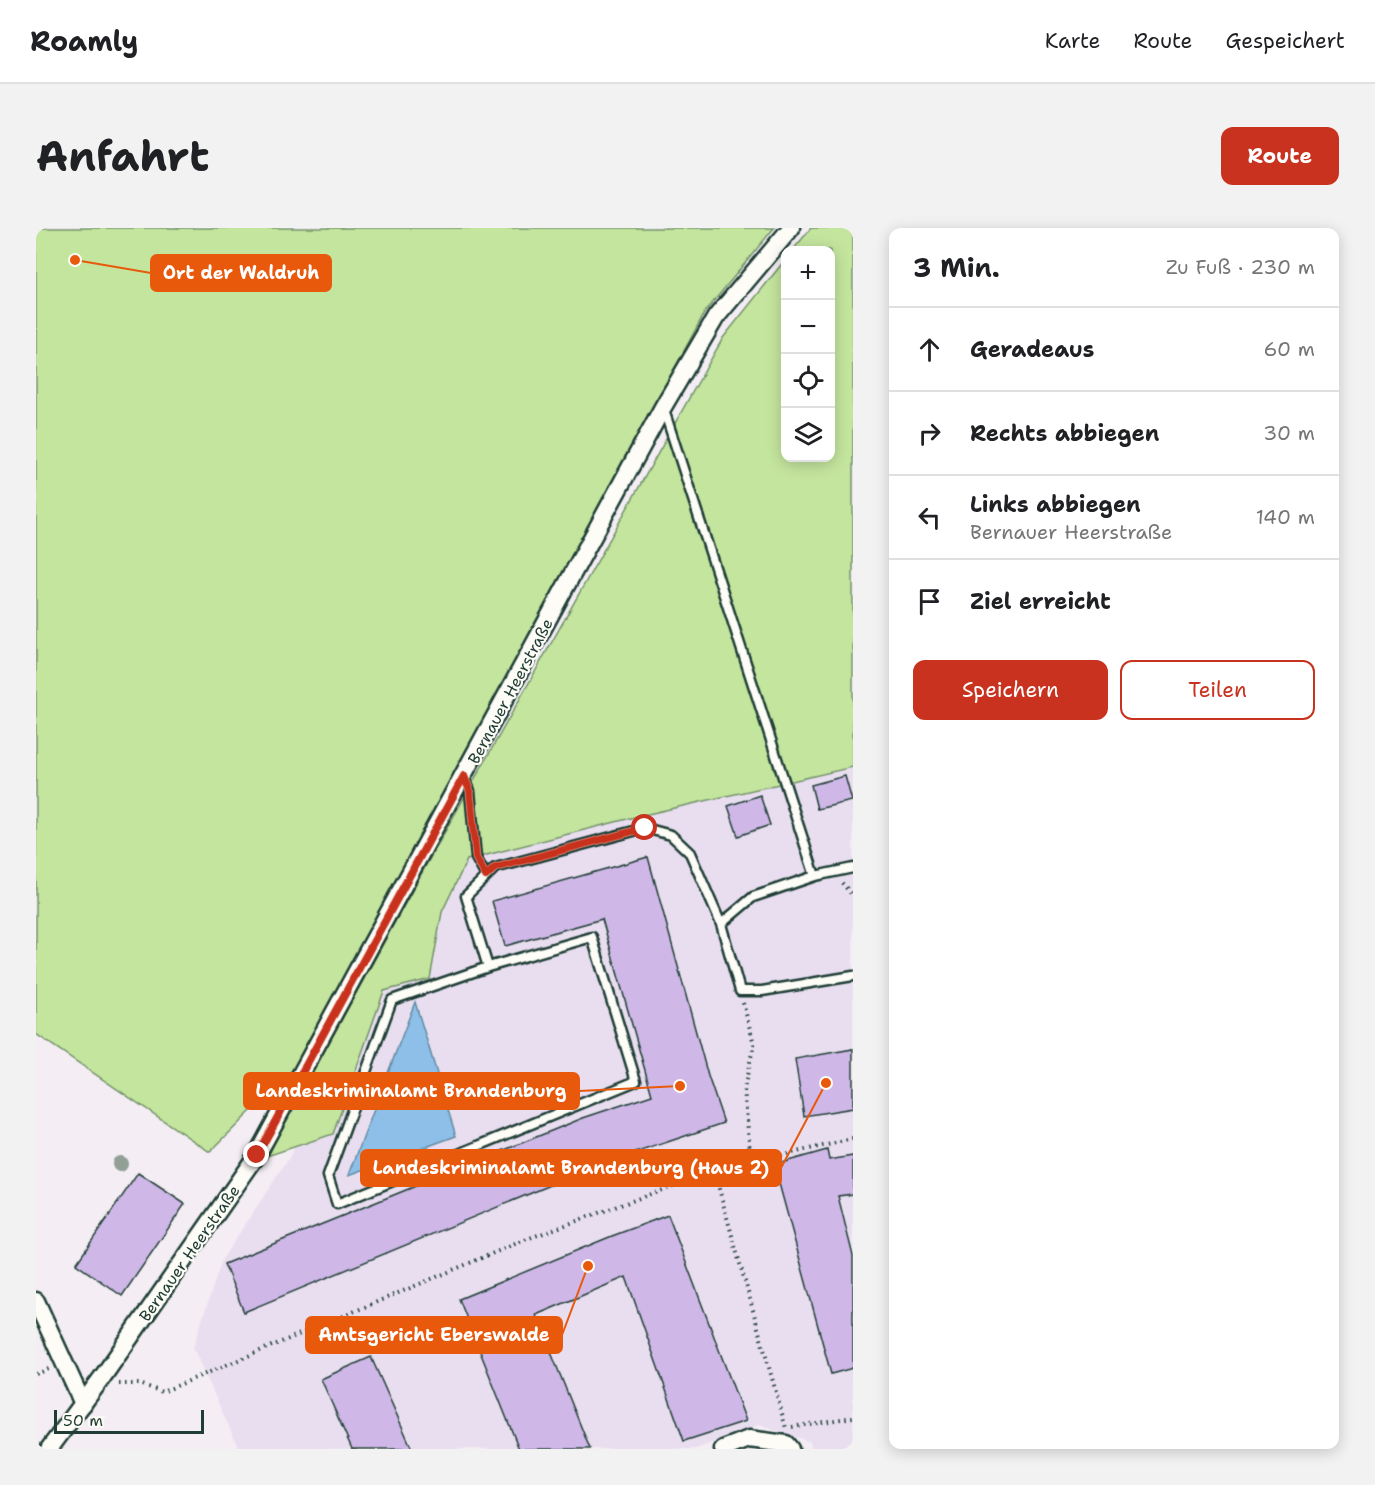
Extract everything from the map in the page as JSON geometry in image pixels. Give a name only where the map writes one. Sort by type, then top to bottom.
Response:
[{"type":"street","name":"Bernauer Heerstraße","points":[[49,1449],[257,1155],[663,407],[716,317],[791,228]]},
{"type":"street","points":[[36,1301],[83,1404]]},
{"type":"street","points":[[723,1449],[749,1439],[788,1440]]},
{"type":"lane","points":[[663,407],[815,876]]},
{"type":"lane","points":[[464,776],[470,791],[476,858],[486,876]]},
{"type":"lane","points":[[488,967],[466,896],[495,868],[645,828],[671,835],[690,853],[721,924],[740,991],[762,991],[853,976]]},
{"type":"lane","points":[[721,924],[753,897],[815,876],[853,868]]},
{"type":"lane","points":[[592,937],[636,1081],[337,1204],[328,1176],[392,1000],[488,967],[592,937]]},
{"type":"path","points":[[740,991],[754,1044],[744,1089],[751,1162]]},
{"type":"path","points":[[114,1385],[140,1384],[162,1392],[527,1239],[714,1171],[853,1138]]},
{"type":"path","points":[[714,1171],[788,1440],[853,1417]]},
{"type":"path","points":[[36,1374],[49,1368]]},
{"type":"shaded area","points":[[853,767],[853,1449],[812,1449],[810,1442],[759,1425],[696,1449],[239,1449],[193,1348],[222,1259],[287,1161],[449,864],[635,817]]},
{"type":"green space","points":[[36,228],[774,228],[705,312],[301,1061],[210,1152],[36,1034]]},
{"type":"green space","points":[[811,228],[853,228],[853,767],[635,817],[467,860],[442,912],[430,979],[384,991],[333,1134],[267,1156],[424,869],[723,338],[781,265],[781,462],[835,462],[835,246],[796,246]]},
{"type":"water","points":[[415,1002],[456,1136],[349,1175]]},
{"type":"building","points":[[845,776],[852,801],[817,809],[811,785]]},
{"type":"building","points":[[760,795],[770,825],[738,836],[728,806]]},
{"type":"building","points":[[648,857],[708,1076],[724,1123],[599,1165],[244,1312],[224,1264],[583,1118],[652,1095],[602,919],[505,946],[492,901]]},
{"type":"building","points":[[853,1049],[853,1108],[804,1116],[795,1059]]},
{"type":"building","points":[[827,1150],[829,1160],[853,1156],[853,1194],[838,1196],[853,1256],[853,1368],[831,1374],[774,1165]]},
{"type":"building","points":[[138,1173],[185,1204],[122,1296],[76,1264]]},
{"type":"building","points":[[668,1215],[746,1421],[684,1441],[626,1277],[536,1315],[590,1449],[519,1449],[459,1299]]},
{"type":"building","points":[[371,1357],[412,1449],[352,1449],[321,1379]]},
{"type":"place","name":"Ort der Waldruh","points":[[75,260]]},
{"type":"place","name":"Landeskriminalamt Brandenburg (Haus 2)","points":[[826,1083]]},
{"type":"place","name":"Landeskriminalamt Brandenburg","points":[[680,1086]]},
{"type":"place","name":"Amtsgericht Eberswalde","points":[[588,1266]]},
{"type":"route","points":[[257,1155],[464,776],[470,791],[476,858],[486,876],[495,868],[645,828]]}]
